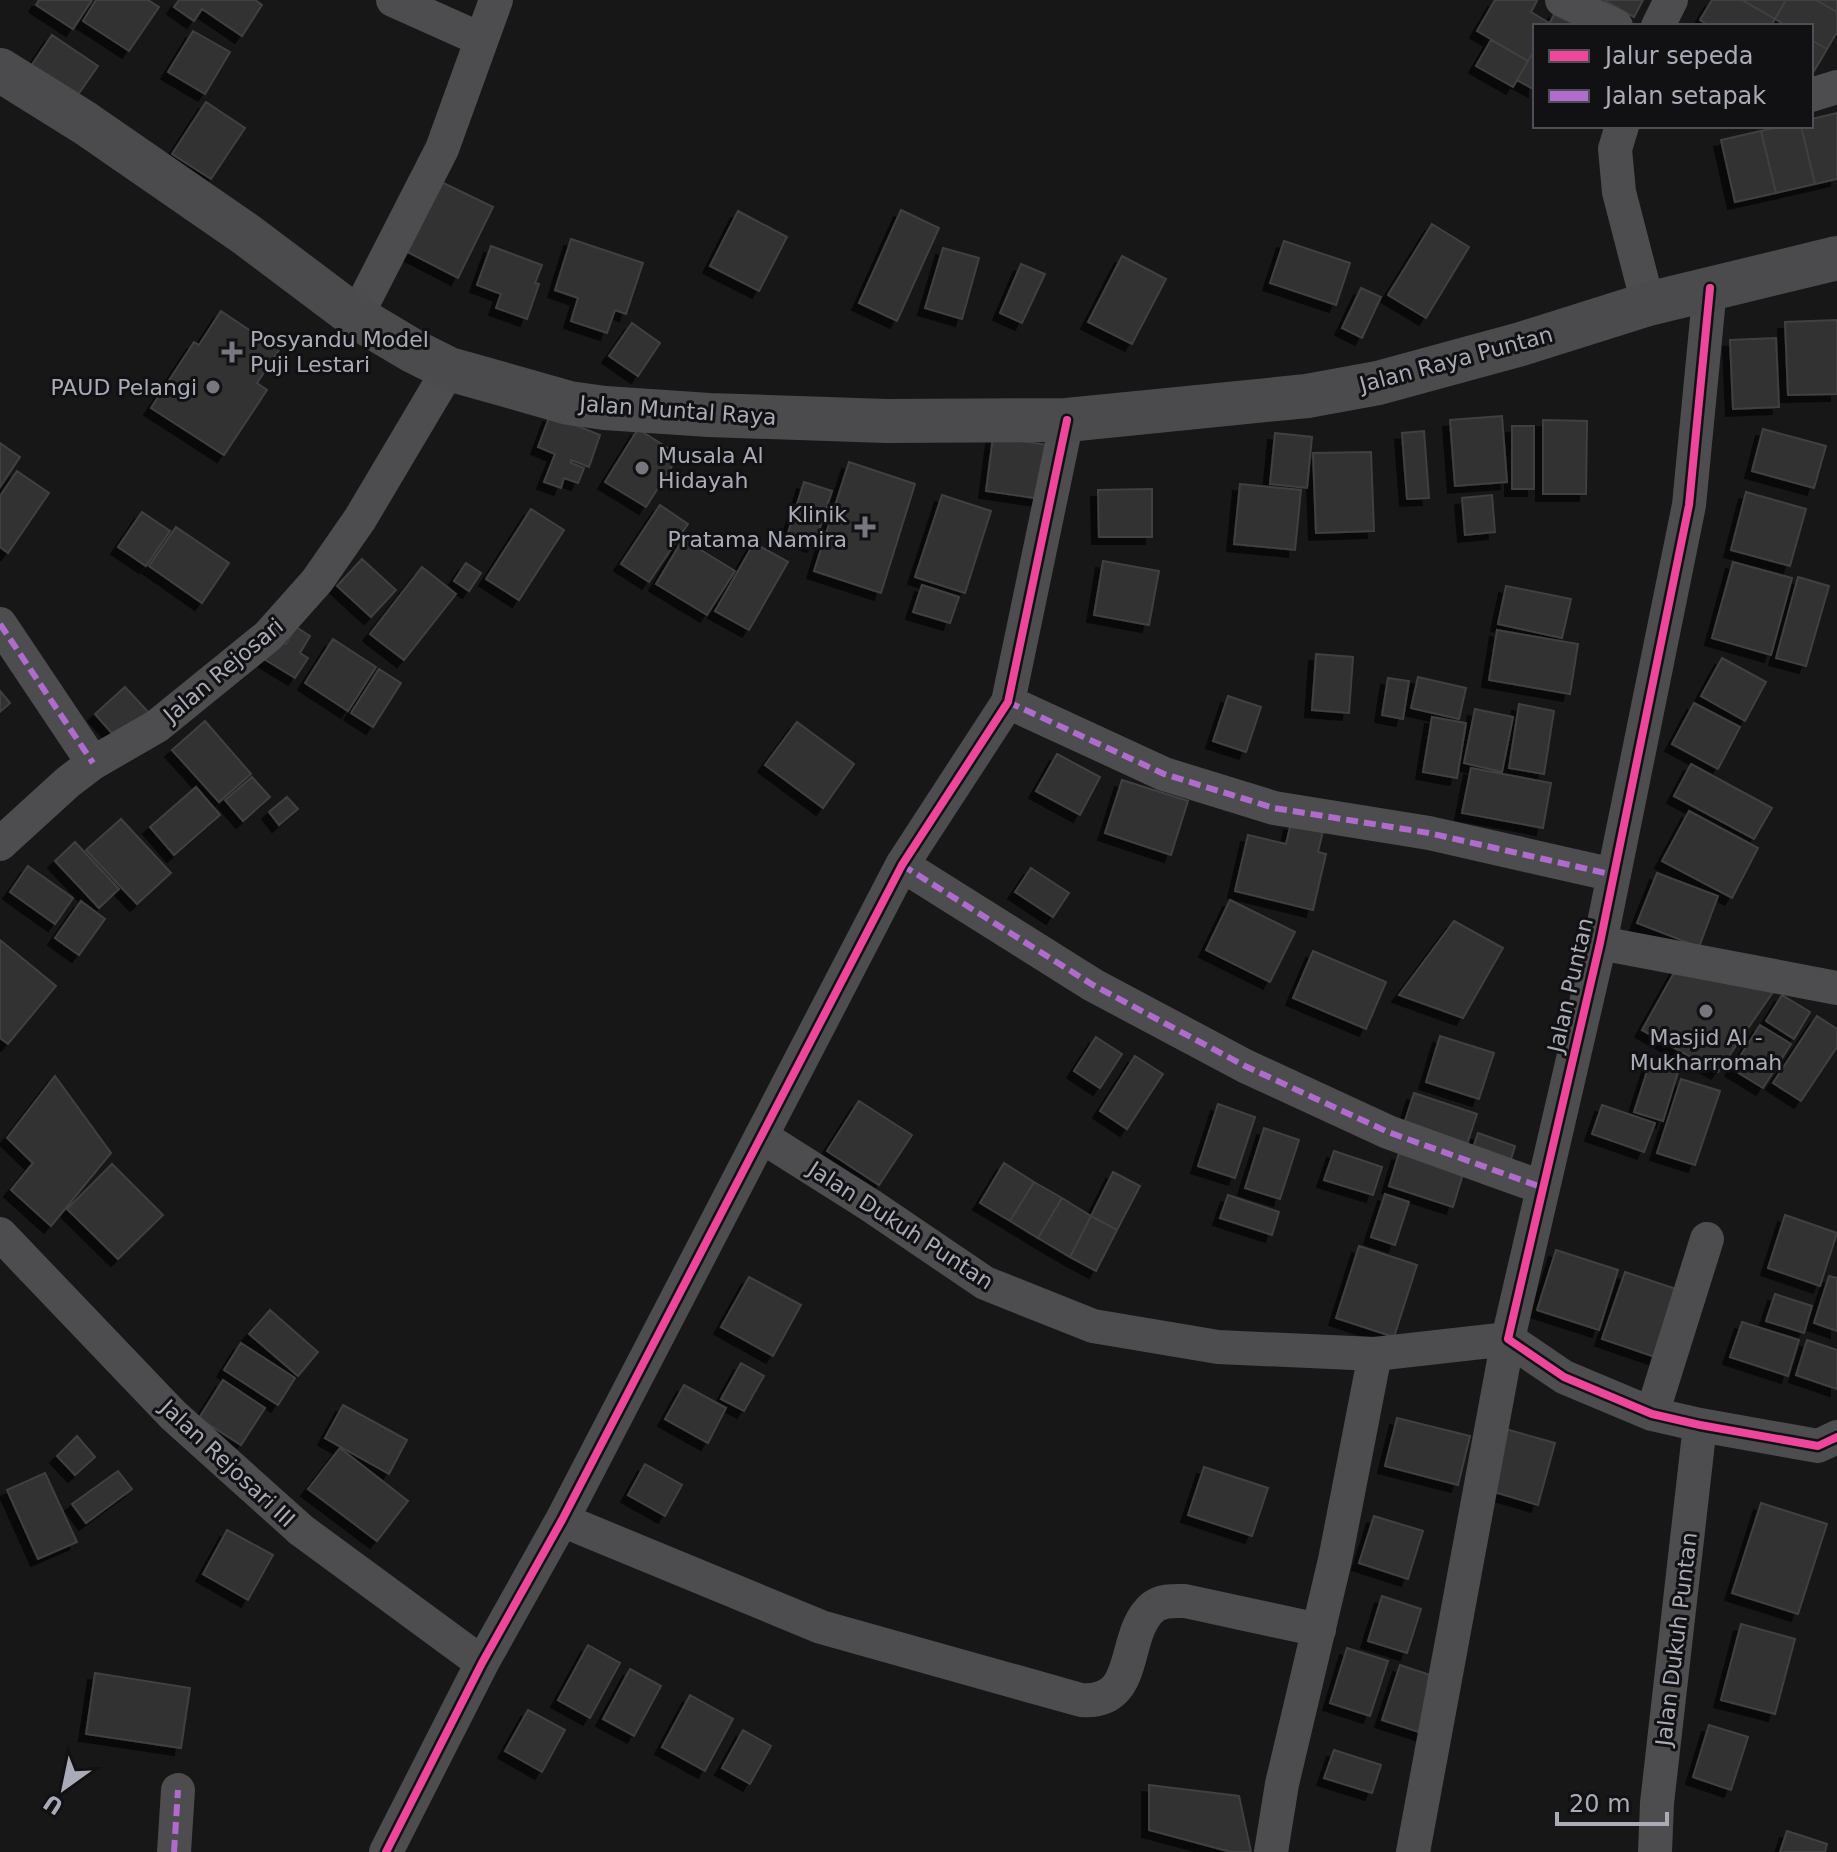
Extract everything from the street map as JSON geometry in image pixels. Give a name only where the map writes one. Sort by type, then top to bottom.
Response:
[{"type":"main road","name":"Jalan Muntal Raya","points":[[0,70],[176,185],[356,317],[449,369],[569,403],[605,408],[886,421],[1067,420]]},
{"type":"main road","name":"Jalan Raya Puntan","points":[[1067,420],[1307,396],[1378,383],[1521,344],[1648,304],[1837,258]]},
{"type":"street","points":[[393,0],[480,39]]},
{"type":"street","points":[[356,317],[442,149],[496,0]]},
{"type":"street","points":[[1562,0],[1612,24]]},
{"type":"street","points":[[1659,24],[1671,0]]},
{"type":"street","points":[[1813,94],[1837,87]]},
{"type":"street","points":[[1621,128],[1615,149],[1619,192],[1648,304]]},
{"type":"street","name":"Jalan Puntan","points":[[1413,1852],[1508,1339],[1600,943],[1689,505],[1710,288]]},
{"type":"street","name":"Jalan Rejosari","points":[[0,844],[68,782],[93,763],[157,726],[268,636],[317,581],[360,519],[449,369]]},
{"type":"street","points":[[386,1852],[482,1663],[562,1520],[902,865],[1008,702],[1067,420]]},
{"type":"street","points":[[0,624],[93,763]]},
{"type":"street","points":[[1008,702],[1164,774],[1274,808],[1429,833],[1614,875]]},
{"type":"street","points":[[902,865],[1093,985],[1245,1066],[1388,1132],[1541,1187]]},
{"type":"street","points":[[1600,943],[1837,988]]},
{"type":"street","name":"Jalan Dukuh Puntan","points":[[761,1136],[985,1283],[1093,1326],[1218,1347],[1375,1354],[1508,1339]]},
{"type":"street","name":"Jalan Rejosari III","points":[[0,1234],[173,1415],[301,1530],[482,1663]]},
{"type":"street","points":[[1652,1414],[1707,1239]]},
{"type":"street","points":[[1508,1339],[1564,1377],[1652,1414],[1818,1446],[1837,1437]]},
{"type":"street","points":[[1271,1852],[1282,1784],[1335,1560],[1375,1354]]},
{"type":"street","name":"Jalan Dukuh Puntan","points":[[1655,1852],[1657,1803],[1700,1425]]},
{"type":"street","points":[[562,1520],[821,1627],[1081,1700],[1097,1701],[1108,1697],[1117,1688],[1125,1675],[1135,1639],[1145,1620],[1154,1607],[1166,1601],[1185,1601],[1319,1630]]},
{"type":"street","points":[[174,1852],[178,1790]]},
{"type":"building","points":[[39,0],[92,0],[73,29],[36,5]]},
{"type":"building","points":[[96,0],[148,0],[159,7],[129,51],[83,21]]},
{"type":"building","points":[[179,0],[255,0],[262,5],[242,36],[202,9],[194,21],[174,7]]},
{"type":"building","points":[[1495,0],[1535,0],[1531,12],[1549,23],[1533,24],[1533,52],[1528,61],[1477,31]]},
{"type":"building","points":[[1604,0],[1643,0],[1634,17]]},
{"type":"building","points":[[1712,0],[1742,0],[1775,19],[1772,24],[1707,24],[1700,20]]},
{"type":"building","points":[[1742,0],[1786,0],[1775,19]]},
{"type":"building","points":[[1786,0],[1816,0],[1837,12],[1837,32],[1827,49],[1813,41],[1813,24],[1784,24],[1775,19]]},
{"type":"building","points":[[1816,0],[1837,0],[1837,12]]},
{"type":"building","points":[[1556,11],[1579,24],[1549,24]]},
{"type":"building","points":[[193,31],[230,52],[205,94],[168,72]]},
{"type":"building","points":[[52,35],[98,66],[75,99],[29,69]]},
{"type":"building","points":[[1491,40],[1528,61],[1513,87],[1476,66]]},
{"type":"building","points":[[1813,41],[1827,49],[1813,73]]},
{"type":"building","points":[[1533,52],[1533,89],[1517,80]]},
{"type":"building","points":[[206,102],[245,128],[211,179],[172,154]]},
{"type":"building","points":[[1837,113],[1837,179],[1815,184],[1801,128],[1813,128],[1813,119]]},
{"type":"building","points":[[1801,128],[1815,184],[1776,193],[1761,131]]},
{"type":"building","points":[[1761,131],[1776,193],[1735,202],[1721,140]]},
{"type":"building","points":[[433,178],[493,207],[458,278],[398,247]]},
{"type":"building","points":[[901,210],[939,228],[897,321],[859,303]]},
{"type":"building","points":[[738,211],[787,237],[759,291],[710,266]]},
{"type":"building","points":[[1432,224],[1469,247],[1426,318],[1388,295]]},
{"type":"building","points":[[571,239],[643,263],[626,314],[615,310],[607,333],[571,321],[578,298],[555,290]]},
{"type":"building","points":[[1284,241],[1350,263],[1336,305],[1270,283]]},
{"type":"building","points":[[491,246],[542,265],[527,319],[496,308],[501,294],[477,285]]},
{"type":"building","points":[[943,248],[979,258],[962,319],[925,308]]},
{"type":"building","points":[[1122,256],[1166,279],[1132,344],[1088,322]]},
{"type":"building","points":[[1021,264],[1045,274],[1022,323],[1000,313]]},
{"type":"building","points":[[1361,288],[1381,297],[1362,338],[1342,328]]},
{"type":"building","name":"PAUD Pelangi","points":[[221,311],[279,350],[257,383],[267,390],[224,455],[151,408],[194,342],[199,345]]},
{"type":"building","points":[[1837,320],[1837,394],[1788,395],[1785,322]]},
{"type":"building","points":[[632,323],[660,343],[638,376],[609,356]]},
{"type":"building","points":[[1776,338],[1779,407],[1733,409],[1730,340]]},
{"type":"building","points":[[550,415],[600,435],[589,467],[571,460],[571,463],[584,468],[578,483],[564,478],[561,488],[544,482],[555,454],[538,447]]},
{"type":"building","points":[[1502,416],[1507,482],[1455,486],[1450,420]]},
{"type":"building","points":[[1543,420],[1587,421],[1586,494],[1543,494]]},
{"type":"building","points":[[1512,426],[1534,426],[1534,489],[1512,489]]},
{"type":"building","name":"Musala Al Hidayah","points":[[638,429],[679,455],[646,507],[605,482]]},
{"type":"building","points":[[1763,429],[1826,446],[1814,488],[1752,471]]},
{"type":"building","points":[[1424,431],[1429,498],[1407,499],[1402,433]]},
{"type":"building","points":[[1275,433],[1312,437],[1307,488],[1270,484]]},
{"type":"building","points":[[993,437],[1048,445],[1041,499],[986,491]]},
{"type":"building","points":[[0,443],[20,457],[0,487]]},
{"type":"building","points":[[1371,452],[1374,531],[1316,533],[1313,453]]},
{"type":"building","name":"Klinik Pratama Namira","points":[[849,462],[915,484],[881,593],[814,571]]},
{"type":"building","points":[[17,471],[49,493],[8,553],[0,547],[0,496]]},
{"type":"building","points":[[804,482],[832,491],[814,545],[787,536]]},
{"type":"building","points":[[1240,484],[1301,490],[1295,550],[1234,544]]},
{"type":"building","points":[[1152,489],[1152,537],[1099,537],[1098,490]]},
{"type":"building","points":[[1746,492],[1806,509],[1790,566],[1731,550]]},
{"type":"building","points":[[942,495],[991,511],[965,593],[915,577]]},
{"type":"building","points":[[1492,495],[1495,532],[1465,535],[1462,498]]},
{"type":"building","points":[[660,505],[688,524],[649,582],[621,564]]},
{"type":"building","points":[[531,509],[564,530],[519,600],[486,579]]},
{"type":"building","points":[[142,512],[170,531],[146,566],[118,547]]},
{"type":"building","points":[[176,527],[229,563],[202,603],[149,566]]},
{"type":"building","points":[[683,539],[735,571],[707,615],[656,584]]},
{"type":"building","points":[[754,543],[788,562],[749,630],[715,611]]},
{"type":"building","points":[[362,559],[396,590],[371,617],[337,586]]},
{"type":"building","points":[[1103,561],[1159,571],[1149,625],[1094,615]]},
{"type":"building","points":[[1733,562],[1792,578],[1771,655],[1712,638]]},
{"type":"building","points":[[466,563],[481,573],[469,591],[454,581]]},
{"type":"building","points":[[422,567],[456,594],[404,660],[370,634]]},
{"type":"building","points":[[1798,577],[1829,586],[1806,666],[1776,658]]},
{"type":"building","points":[[922,585],[959,597],[950,623],[913,612]]},
{"type":"building","points":[[1506,586],[1571,599],[1562,638],[1498,624]]},
{"type":"building","points":[[296,627],[310,636],[300,653],[308,658],[295,678],[264,659],[277,639],[286,644]]},
{"type":"building","points":[[1497,630],[1578,644],[1570,694],[1489,680]]},
{"type":"building","points":[[333,639],[376,667],[348,711],[305,683]]},
{"type":"building","points":[[1316,654],[1353,657],[1349,713],[1312,710]]},
{"type":"building","points":[[1722,658],[1766,682],[1745,721],[1701,696]]},
{"type":"building","points":[[379,669],[401,683],[373,727],[351,713]]},
{"type":"building","points":[[1418,677],[1466,688],[1459,719],[1411,708]]},
{"type":"building","points":[[1388,678],[1409,681],[1403,719],[1382,715]]},
{"type":"building","points":[[125,687],[150,714],[119,741],[95,714]]},
{"type":"building","points":[[0,691],[10,703],[0,712]]},
{"type":"building","points":[[1228,696],[1261,707],[1246,752],[1213,741]]},
{"type":"building","points":[[1694,703],[1740,727],[1718,769],[1672,744]]},
{"type":"building","points":[[1519,704],[1554,711],[1544,774],[1509,768]]},
{"type":"building","points":[[1475,709],[1513,717],[1502,772],[1464,763]]},
{"type":"building","points":[[1432,717],[1466,723],[1457,778],[1423,772]]},
{"type":"building","points":[[205,721],[251,774],[219,802],[172,750]]},
{"type":"building","points":[[797,722],[854,764],[823,808],[765,765]]},
{"type":"building","points":[[1057,754],[1100,777],[1080,815],[1036,791]]},
{"type":"building","points":[[1691,764],[1772,808],[1754,839],[1674,796]]},
{"type":"building","points":[[1471,768],[1551,783],[1543,828],[1462,813]]},
{"type":"building","points":[[252,777],[270,797],[243,821],[225,800]]},
{"type":"building","points":[[1122,780],[1188,801],[1171,855],[1105,833]]},
{"type":"building","points":[[196,787],[220,815],[174,855],[150,827]]},
{"type":"building","points":[[287,797],[298,809],[279,825],[269,812]]},
{"type":"building","points":[[1689,811],[1758,848],[1732,898],[1662,861]]},
{"type":"building","points":[[121,819],[171,873],[137,904],[86,850]]},
{"type":"building","points":[[1291,823],[1323,831],[1318,852],[1326,854],[1313,910],[1235,891],[1248,835],[1286,844]]},
{"type":"building","points":[[75,842],[119,889],[99,908],[55,861]]},
{"type":"building","points":[[28,866],[73,898],[55,924],[10,892]]},
{"type":"building","points":[[1031,868],[1069,893],[1053,917],[1015,892]]},
{"type":"building","points":[[1657,873],[1718,896],[1699,947],[1637,923]]},
{"type":"building","points":[[1230,900],[1295,932],[1270,982],[1206,950]]},
{"type":"building","points":[[81,901],[105,919],[79,955],[55,938]]},
{"type":"building","points":[[1454,921],[1503,948],[1463,1018],[1399,995]]},
{"type":"building","points":[[0,940],[56,986],[8,1044],[0,1038]]},
{"type":"building","points":[[1313,951],[1386,982],[1366,1029],[1293,998]]},
{"type":"building","name":"Masjid Al - Mukharromah","points":[[1679,964],[1773,992],[1718,1072],[1642,1030]]},
{"type":"building","points":[[1782,995],[1810,1012],[1794,1039],[1766,1021]]},
{"type":"building","points":[[1817,1016],[1837,1029],[1837,1047],[1801,1101],[1773,1083]]},
{"type":"building","points":[[1760,1025],[1791,1044],[1763,1088],[1732,1069]]},
{"type":"building","points":[[1440,1036],[1494,1053],[1479,1099],[1426,1082]]},
{"type":"building","points":[[1096,1037],[1122,1054],[1100,1088],[1074,1071]]},
{"type":"building","points":[[1135,1056],[1163,1074],[1127,1129],[1100,1111]]},
{"type":"building","points":[[1650,1062],[1678,1072],[1663,1121],[1634,1112]]},
{"type":"building","points":[[55,1076],[111,1153],[51,1226],[11,1190],[33,1163],[7,1138]]},
{"type":"building","points":[[1681,1079],[1720,1091],[1695,1165],[1657,1153]]},
{"type":"building","points":[[1414,1093],[1477,1114],[1466,1147],[1403,1127]]},
{"type":"building","points":[[859,1101],[912,1135],[879,1185],[827,1151]]},
{"type":"building","points":[[1218,1104],[1255,1117],[1235,1178],[1198,1166]]},
{"type":"building","points":[[1602,1105],[1655,1123],[1644,1152],[1592,1134]]},
{"type":"building","points":[[1264,1128],[1299,1140],[1280,1199],[1245,1188]]},
{"type":"building","points":[[1478,1133],[1515,1146],[1507,1172],[1469,1160]]},
{"type":"building","points":[[1334,1151],[1382,1167],[1373,1195],[1324,1180]]},
{"type":"building","points":[[1399,1153],[1463,1174],[1453,1207],[1389,1186]]},
{"type":"building","points":[[1004,1163],[1034,1182],[1010,1221],[980,1203]]},
{"type":"building","points":[[112,1164],[163,1215],[118,1259],[67,1209]]},
{"type":"building","points":[[1113,1172],[1140,1186],[1117,1230],[1091,1216]]},
{"type":"building","points":[[1034,1182],[1062,1198],[1038,1238],[1010,1221]]},
{"type":"building","points":[[1385,1194],[1409,1202],[1395,1245],[1371,1237]]},
{"type":"building","points":[[1228,1195],[1279,1212],[1272,1235],[1220,1218]]},
{"type":"building","points":[[1062,1198],[1091,1216],[1070,1257],[1038,1238]]},
{"type":"building","points":[[1785,1215],[1837,1233],[1820,1286],[1768,1268]]},
{"type":"building","points":[[1091,1216],[1117,1230],[1096,1271],[1070,1257]]},
{"type":"building","points":[[1359,1246],[1417,1265],[1394,1337],[1336,1318]]},
{"type":"building","points":[[1556,1250],[1618,1270],[1599,1330],[1537,1310]]},
{"type":"building","points":[[1625,1272],[1676,1289],[1655,1357],[1602,1339]]},
{"type":"building","points":[[1829,1276],[1837,1278],[1837,1331],[1814,1323]]},
{"type":"building","points":[[749,1277],[801,1305],[773,1356],[721,1327]]},
{"type":"building","points":[[1775,1294],[1812,1306],[1804,1333],[1766,1321]]},
{"type":"building","points":[[270,1310],[318,1352],[298,1376],[249,1334]]},
{"type":"building","points":[[1742,1322],[1799,1340],[1788,1376],[1730,1357]]},
{"type":"building","points":[[1807,1340],[1837,1350],[1837,1389],[1796,1375]]},
{"type":"building","points":[[241,1343],[295,1378],[278,1405],[224,1370]]},
{"type":"building","points":[[741,1363],[764,1376],[744,1411],[721,1399]]},
{"type":"building","points":[[223,1380],[265,1408],[241,1445],[199,1418]]},
{"type":"building","points":[[684,1385],[726,1408],[708,1443],[665,1419]]},
{"type":"building","points":[[343,1405],[407,1440],[389,1474],[325,1438]]},
{"type":"building","points":[[1397,1418],[1470,1436],[1458,1485],[1385,1466]]},
{"type":"building","points":[[1502,1428],[1555,1443],[1538,1505],[1484,1489]]},
{"type":"building","points":[[77,1436],[95,1457],[75,1475],[57,1456]]},
{"type":"building","points":[[340,1448],[408,1501],[377,1541],[308,1489]]},
{"type":"building","points":[[645,1464],[682,1485],[665,1516],[628,1495]]},
{"type":"building","points":[[1204,1467],[1268,1488],[1252,1536],[1188,1515]]},
{"type":"building","points":[[118,1471],[132,1489],[86,1523],[72,1504]]},
{"type":"building","points":[[45,1473],[77,1542],[38,1559],[7,1490]]},
{"type":"building","points":[[1761,1503],[1827,1524],[1798,1614],[1732,1593]]},
{"type":"building","points":[[1374,1516],[1423,1531],[1408,1579],[1359,1563]]},
{"type":"building","points":[[227,1530],[273,1555],[248,1600],[203,1574]]},
{"type":"building","points":[[1382,1596],[1421,1609],[1407,1653],[1368,1641]]},
{"type":"building","points":[[1741,1624],[1795,1639],[1775,1714],[1721,1700]]},
{"type":"building","points":[[588,1645],[620,1663],[590,1718],[558,1700]]},
{"type":"building","points":[[1347,1648],[1388,1661],[1370,1716],[1330,1703]]},
{"type":"building","points":[[1400,1665],[1442,1679],[1425,1734],[1382,1720]]},
{"type":"building","points":[[630,1669],[661,1686],[634,1736],[603,1719]]},
{"type":"building","points":[[95,1673],[190,1688],[181,1748],[86,1734]]},
{"type":"building","points":[[690,1695],[733,1719],[705,1771],[662,1747]]},
{"type":"building","points":[[528,1710],[565,1730],[542,1772],[505,1751]]},
{"type":"building","points":[[1709,1725],[1748,1737],[1731,1790],[1693,1777]]},
{"type":"building","points":[[743,1730],[771,1746],[750,1784],[722,1768]]},
{"type":"building","points":[[1334,1750],[1381,1765],[1372,1793],[1324,1778]]},
{"type":"building","points":[[1149,1785],[1239,1796],[1251,1852],[1231,1852],[1149,1830]]},
{"type":"building","points":[[1787,1831],[1827,1844],[1825,1852],[1780,1852]]},
{"type":"marked path","points":[[0,624],[93,763]]},
{"type":"marked path","points":[[1008,702],[1164,774],[1274,808],[1429,833],[1614,875]]},
{"type":"marked path","points":[[902,865],[1093,985],[1245,1066],[1388,1132],[1541,1187]]},
{"type":"marked path","points":[[174,1852],[178,1790]]},
{"type":"cycle path","points":[[1710,288],[1689,505],[1600,943],[1508,1339],[1564,1377],[1652,1414],[1818,1446],[1837,1437]]},
{"type":"cycle path","points":[[386,1852],[482,1663],[562,1520],[902,865],[1008,702],[1067,420]]},
{"type":"place","name":"Posyandu Model Puji Lestari","points":[[232,352]]},
{"type":"place","name":"PAUD Pelangi","points":[[213,387]]},
{"type":"place","name":"Musala Al Hidayah","points":[[642,468]]},
{"type":"place","name":"Klinik Pratama Namira","points":[[865,527]]},
{"type":"place","name":"Masjid Al - Mukharromah","points":[[1706,1011]]}]
